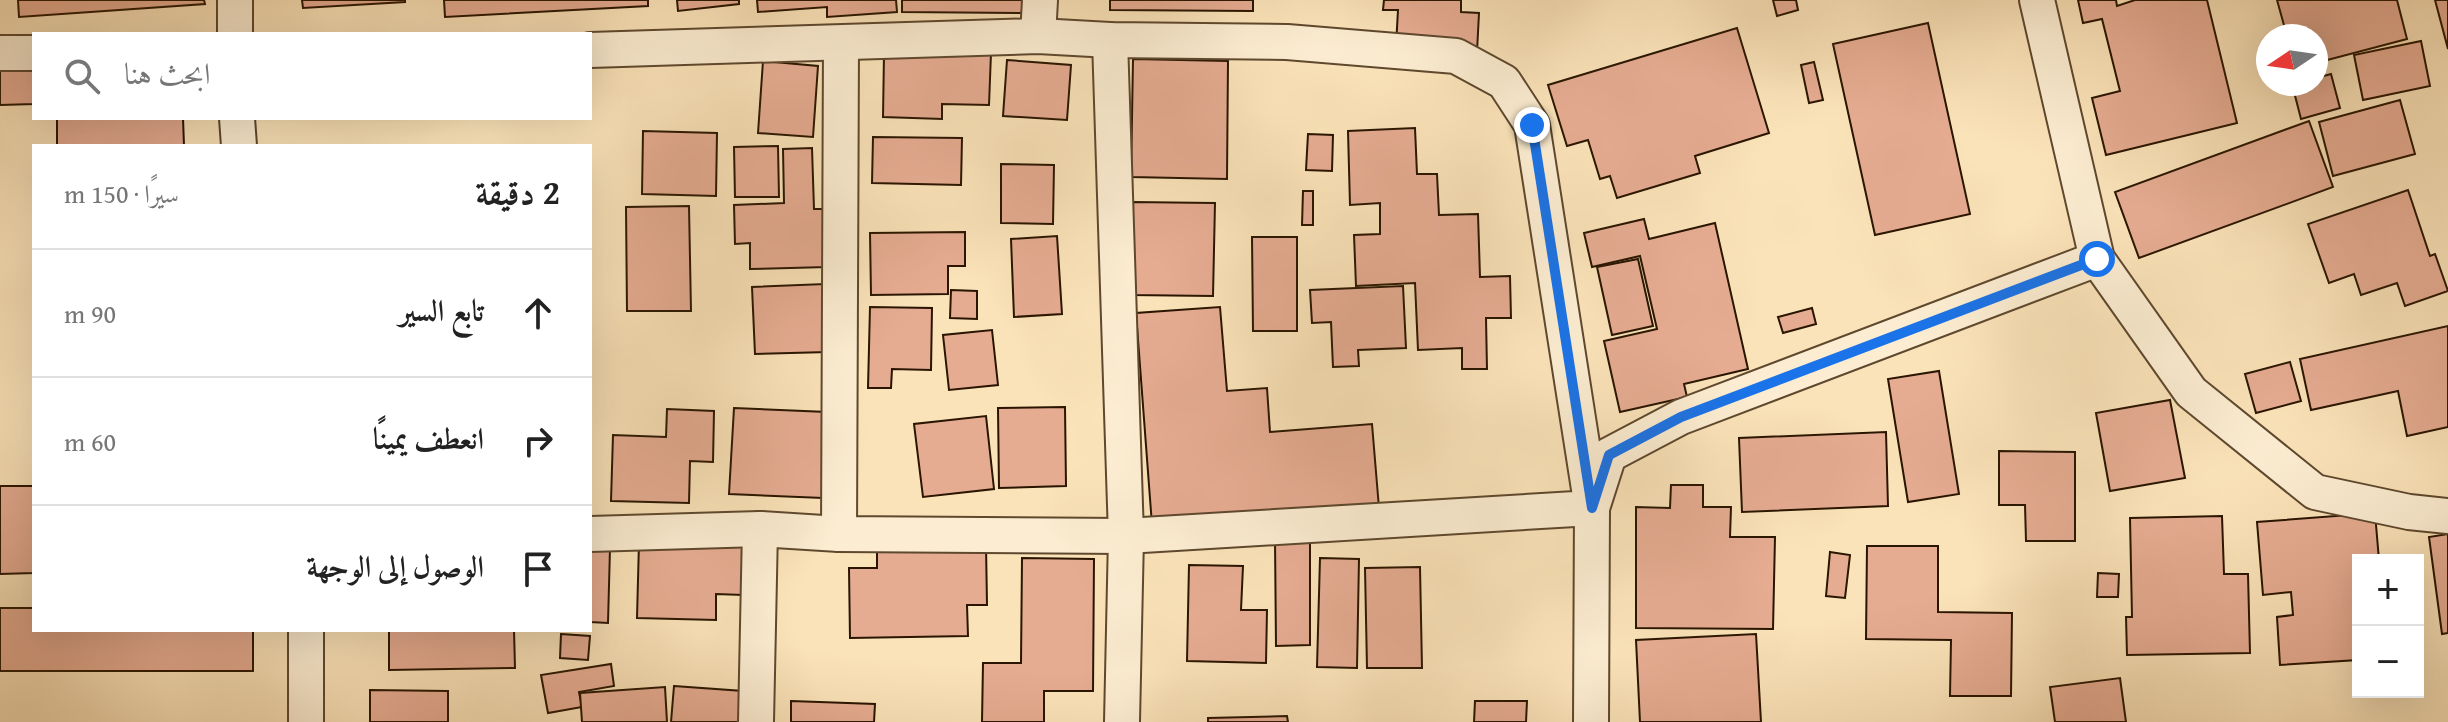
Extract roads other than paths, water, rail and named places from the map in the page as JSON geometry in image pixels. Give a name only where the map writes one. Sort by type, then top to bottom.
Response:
[{"type":"street","points":[[235,0],[235,32]]},
{"type":"street","points":[[1038,36],[1040,0]]},
{"type":"street","points":[[2037,0],[2097,259],[2191,392],[2315,492],[2409,512],[2448,516]]},
{"type":"street","points":[[592,50],[841,45],[1038,36],[1287,42],[1456,56],[1504,82],[1532,125],[1592,508],[1591,722]]},
{"type":"street","points":[[1110,40],[1126,536],[1122,722]]},
{"type":"street","points":[[839,534],[841,45]]},
{"type":"street","points":[[0,53],[32,53]]},
{"type":"street","points":[[237,120],[239,144]]},
{"type":"street","points":[[1592,508],[1609,455],[1681,417],[2097,259]]},
{"type":"street","points":[[592,534],[760,529],[839,534],[1126,536],[1592,508]]},
{"type":"street","points":[[756,722],[760,529]]},
{"type":"street","points":[[306,632],[306,722]]}]
